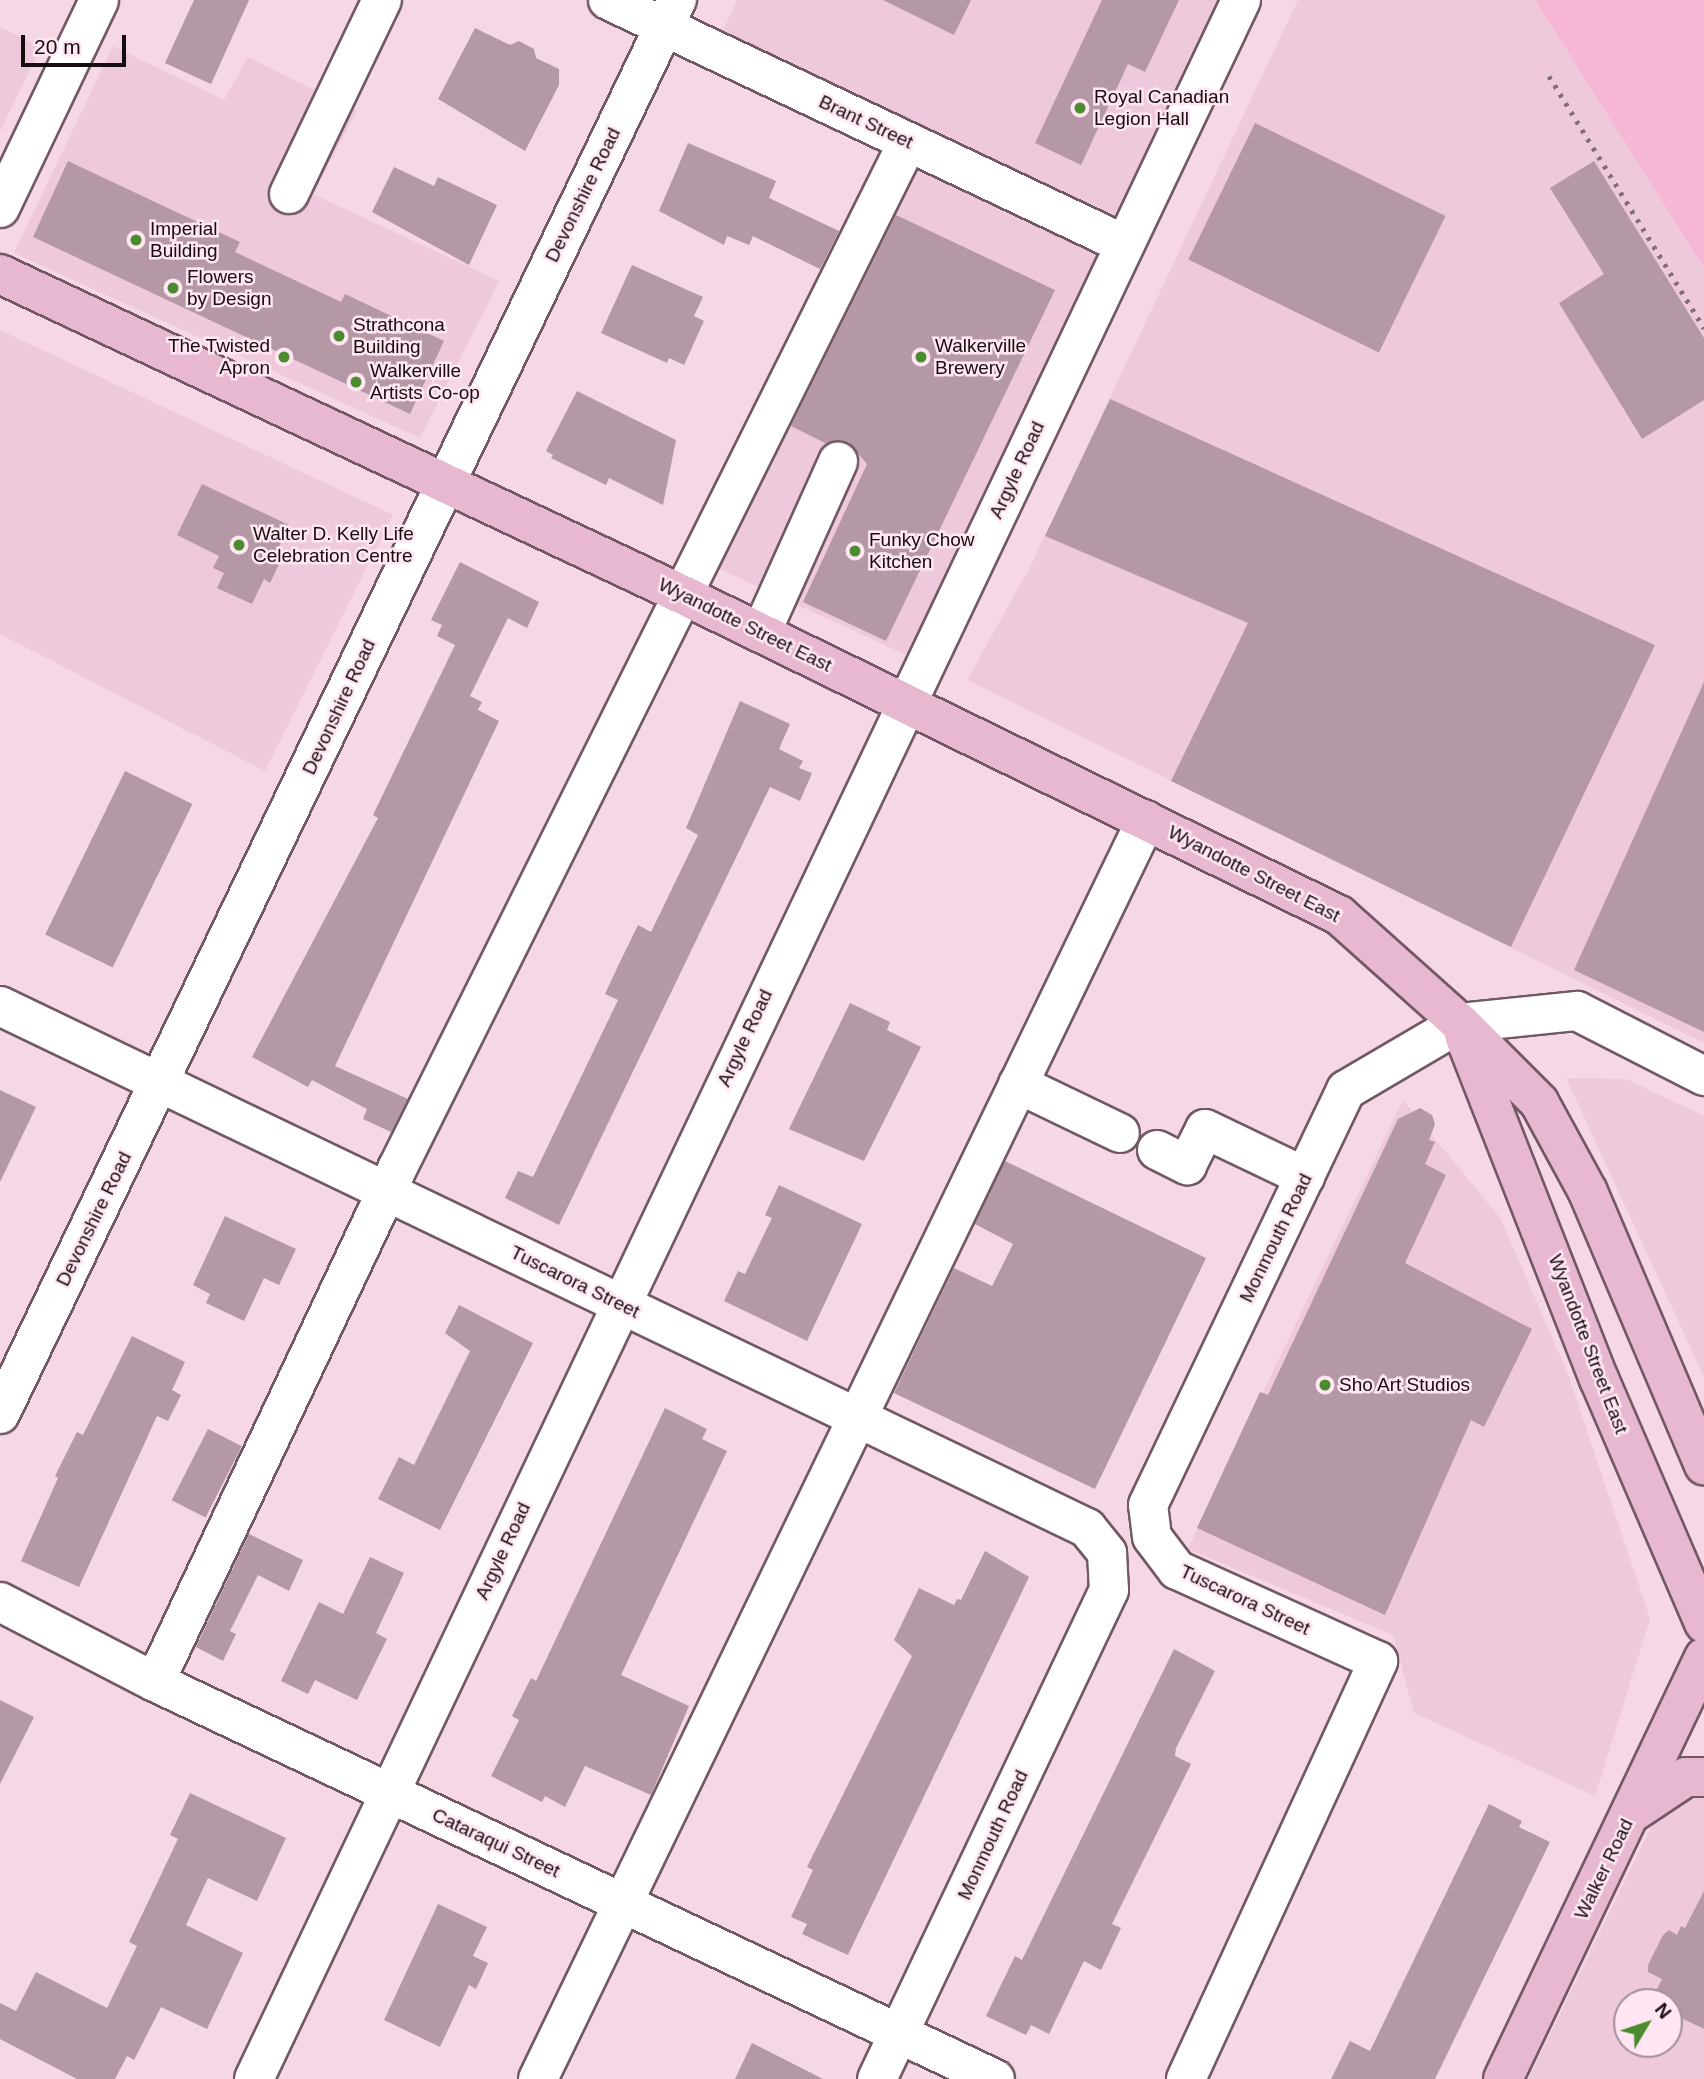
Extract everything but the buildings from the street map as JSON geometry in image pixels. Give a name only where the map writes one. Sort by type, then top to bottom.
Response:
[{"type":"main road","name":"Wyandotte Street East","points":[[0,274],[681,594],[1339,915],[1460,1023],[1539,1102],[1588,1192],[1704,1465]]},
{"type":"main road","name":"Wyandotte Street East","points":[[1460,1023],[1599,1379],[1704,1623]]},
{"type":"main road","points":[[1668,1379],[1704,1411]]},
{"type":"main road","name":"Walker Road","points":[[1503,2079],[1704,1658]]},
{"type":"main road","points":[[1632,1813],[1686,1777],[1704,1777]]},
{"type":"street","points":[[0,208],[99,0]]},
{"type":"street","points":[[289,194],[382,0]]},
{"type":"street","name":"Brant Street","points":[[608,0],[671,13],[908,142],[1124,244]]},
{"type":"street","name":"Argyle Road","points":[[254,2079],[905,702],[1241,0]]},
{"type":"street","name":"Devonshire Road","points":[[0,1414],[671,13]]},
{"type":"street","points":[[155,1682],[387,1191],[681,594],[908,142]]},
{"type":"street","points":[[761,634],[838,462]]},
{"type":"street","points":[[538,2079],[1146,820]]},
{"type":"street","name":"Tuscarora Street","points":[[0,1006],[1087,1528],[1107,1553],[1109,1590]]},
{"type":"street","points":[[1460,1023],[1577,1011],[1704,1076]]},
{"type":"street","name":"Monmouth Road","points":[[1148,1505],[1346,1090],[1460,1023]]},
{"type":"street","points":[[1018,1084],[1120,1133]]},
{"type":"street","points":[[1157,1150],[1187,1165],[1205,1129],[1305,1177]]},
{"type":"street","name":"Tuscarora Street","points":[[1148,1505],[1152,1537],[1177,1570],[1378,1661],[1186,2079]]},
{"type":"street","name":"Monmouth Road","points":[[877,2079],[1109,1590]]},
{"type":"street","name":"Cataraqui Street","points":[[0,1602],[155,1682],[995,2079]]},
{"type":"shaded area","points":[[737,0],[1241,0],[924,663],[689,555],[899,129],[721,35]]},
{"type":"shaded area","points":[[1298,0],[1535,0],[1704,268],[1704,1043],[967,680],[1030,567]]},
{"type":"shaded area","points":[[1535,0],[1704,0],[1704,268]]},
{"type":"shaded area","points":[[0,27],[41,47],[0,131]]},
{"type":"shaded area","points":[[113,46],[224,100],[248,57],[357,111],[313,194],[499,281],[420,438],[14,253]]},
{"type":"shaded area","points":[[0,330],[393,515],[265,771],[0,634]]},
{"type":"shaded area","points":[[1566,1078],[1626,1079],[1704,1116],[1704,1377]]},
{"type":"shaded area","points":[[1403,1100],[1501,1219],[1569,1377],[1650,1619],[1595,1796],[1414,1713],[1393,1635],[1188,1549]]},
{"type":"shaded area","points":[[1704,1794],[1704,2079],[1528,2079],[1656,1817],[1681,1796]]},
{"type":"railway","points":[[1549,76],[1704,328]]},
{"type":"place","name":"Royal Canadian Legion Hall","points":[[1080,108]]},
{"type":"place","name":"Imperial Building","points":[[136,240]]},
{"type":"place","name":"Flowers by Design","points":[[173,288]]},
{"type":"place","name":"Strathcona Building","points":[[339,336]]},
{"type":"place","name":"The Twisted Apron","points":[[284,357]]},
{"type":"place","name":"Walkerville Brewery","points":[[921,357]]},
{"type":"place","name":"Walkerville Artists Co-op","points":[[356,382]]},
{"type":"place","name":"Walter D. Kelly Life Celebration Centre","points":[[239,545]]},
{"type":"place","name":"Funky Chow Kitchen","points":[[855,551]]},
{"type":"place","name":"Sho Art Studios","points":[[1325,1385]]}]
